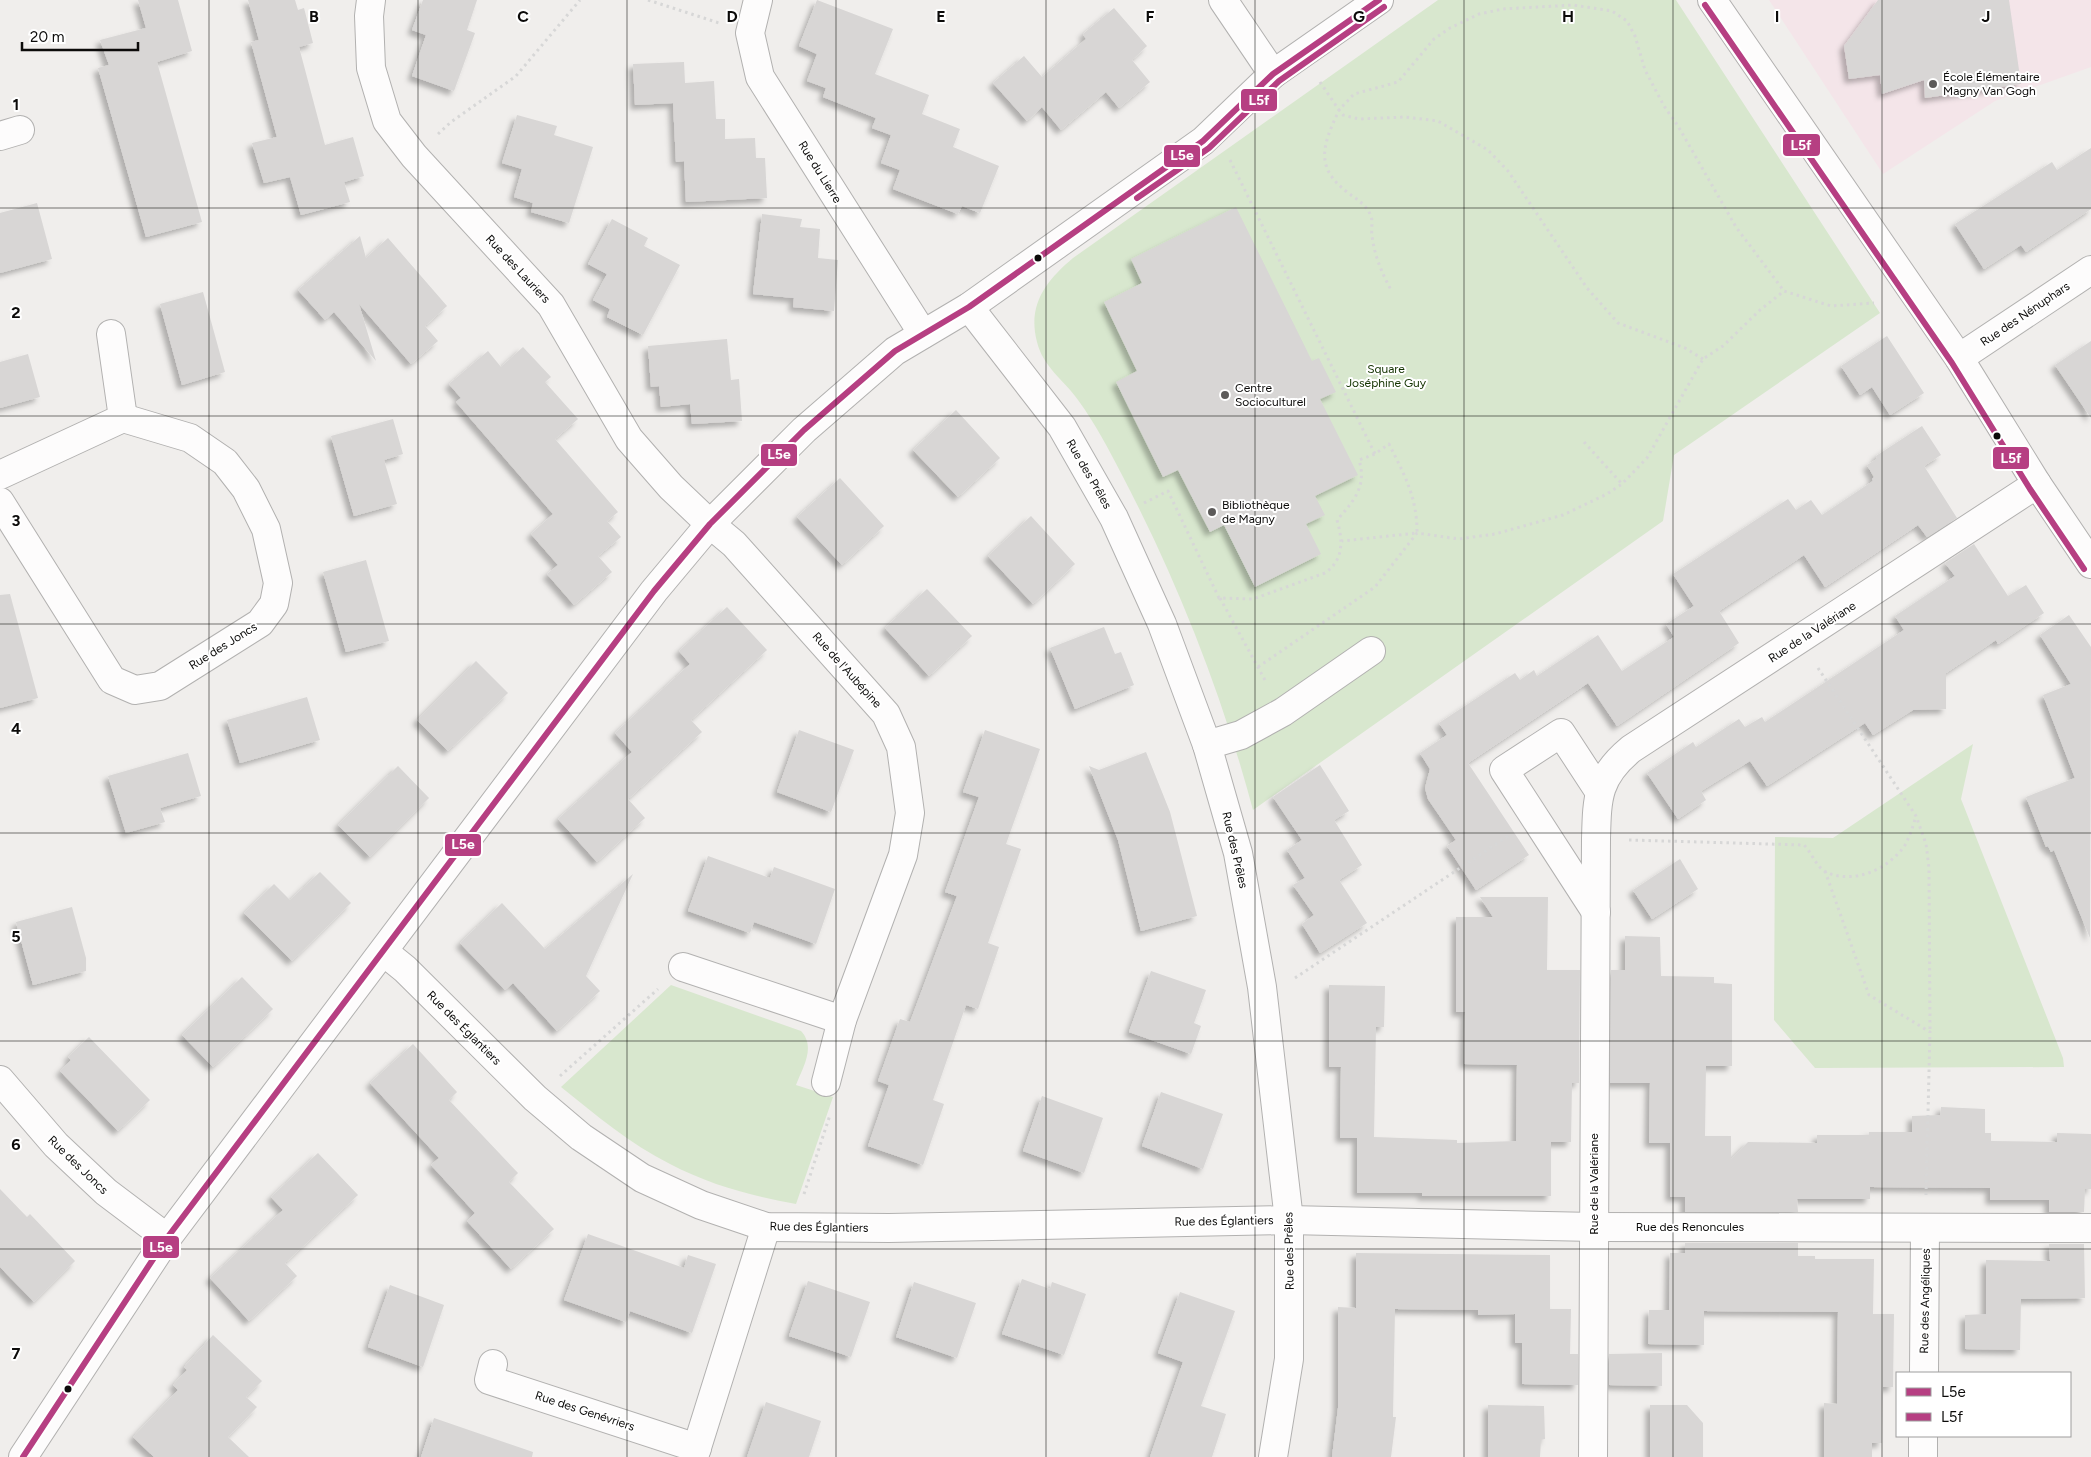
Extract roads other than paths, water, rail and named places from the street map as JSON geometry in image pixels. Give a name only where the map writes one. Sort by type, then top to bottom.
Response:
[{"type":"street","name":"Rue des Lauriers","points":[[371,0],[369,16],[371,68],[387,121],[414,156],[551,305],[629,439],[671,487],[710,524]]},
{"type":"street","name":"Rue du Lierre","points":[[758,0],[750,32],[760,77],[922,334]]},
{"type":"street","points":[[1223,0],[1273,74]]},
{"type":"street","points":[[23,1457],[167,1238],[654,591],[710,524],[804,430],[895,351],[969,306],[1203,141],[1273,74],[1379,0]]},
{"type":"street","points":[[1712,0],[1959,358],[2037,484],[2091,564]]},
{"type":"street","name":"Rue des Nénuphars","points":[[1959,358],[2091,270]]},
{"type":"street","name":"Rue des Prêles","points":[[969,306],[1062,427],[1114,518],[1162,624],[1207,745],[1238,853],[1262,987],[1289,1220],[1289,1359],[1273,1457]]},
{"type":"street","points":[[0,475],[123,418],[111,334]]},
{"type":"street","name":"Rue des Joncs","points":[[0,502],[112,680],[127,687],[135,690],[160,686],[260,623],[274,604],[278,583],[266,529],[246,489],[225,462],[190,438],[123,418]]},
{"type":"street","name":"Rue de la Valériane","points":[[1593,1457],[1596,839],[1599,791],[1605,775],[1617,760],[1631,750],[2037,484]]},
{"type":"street","name":"Rue de l'Aubépine","points":[[710,524],[734,544],[886,714],[901,747],[910,813],[903,854],[842,1020],[826,1082]]},
{"type":"street","points":[[1207,745],[1241,734],[1282,712],[1371,651]]},
{"type":"street","points":[[1596,912],[1504,770],[1561,733],[1599,791]]},
{"type":"street","name":"Rue des Églantiers","points":[[384,952],[405,969],[535,1098],[582,1138],[642,1178],[701,1205],[766,1227],[1289,1220]]},
{"type":"street","points":[[683,967],[842,1020]]},
{"type":"street","name":"Rue des Joncs","points":[[0,1080],[56,1145],[106,1192],[167,1238]]},
{"type":"street","name":"Rue des Renoncules","points":[[1289,1220],[1594,1227],[2091,1228]]},
{"type":"street","name":"Rue des Genévriers","points":[[493,1364],[489,1380],[696,1452],[766,1227]]},
{"type":"street","name":"Rue des Angéliques","points":[[1924,1372],[1926,1228]]},
{"type":"street","points":[[1922,1457],[1923,1437]]},
{"type":"place","name":"École Élémentaire Magny Van Gogh","points":[[1933,84]]},
{"type":"place","name":"Centre Socioculturel","points":[[1225,395]]},
{"type":"place","name":"Bibliothèque de Magny","points":[[1212,512]]},
{"type":"park label","name":"Square Joséphine Guy","points":[[1386,376]]}]
